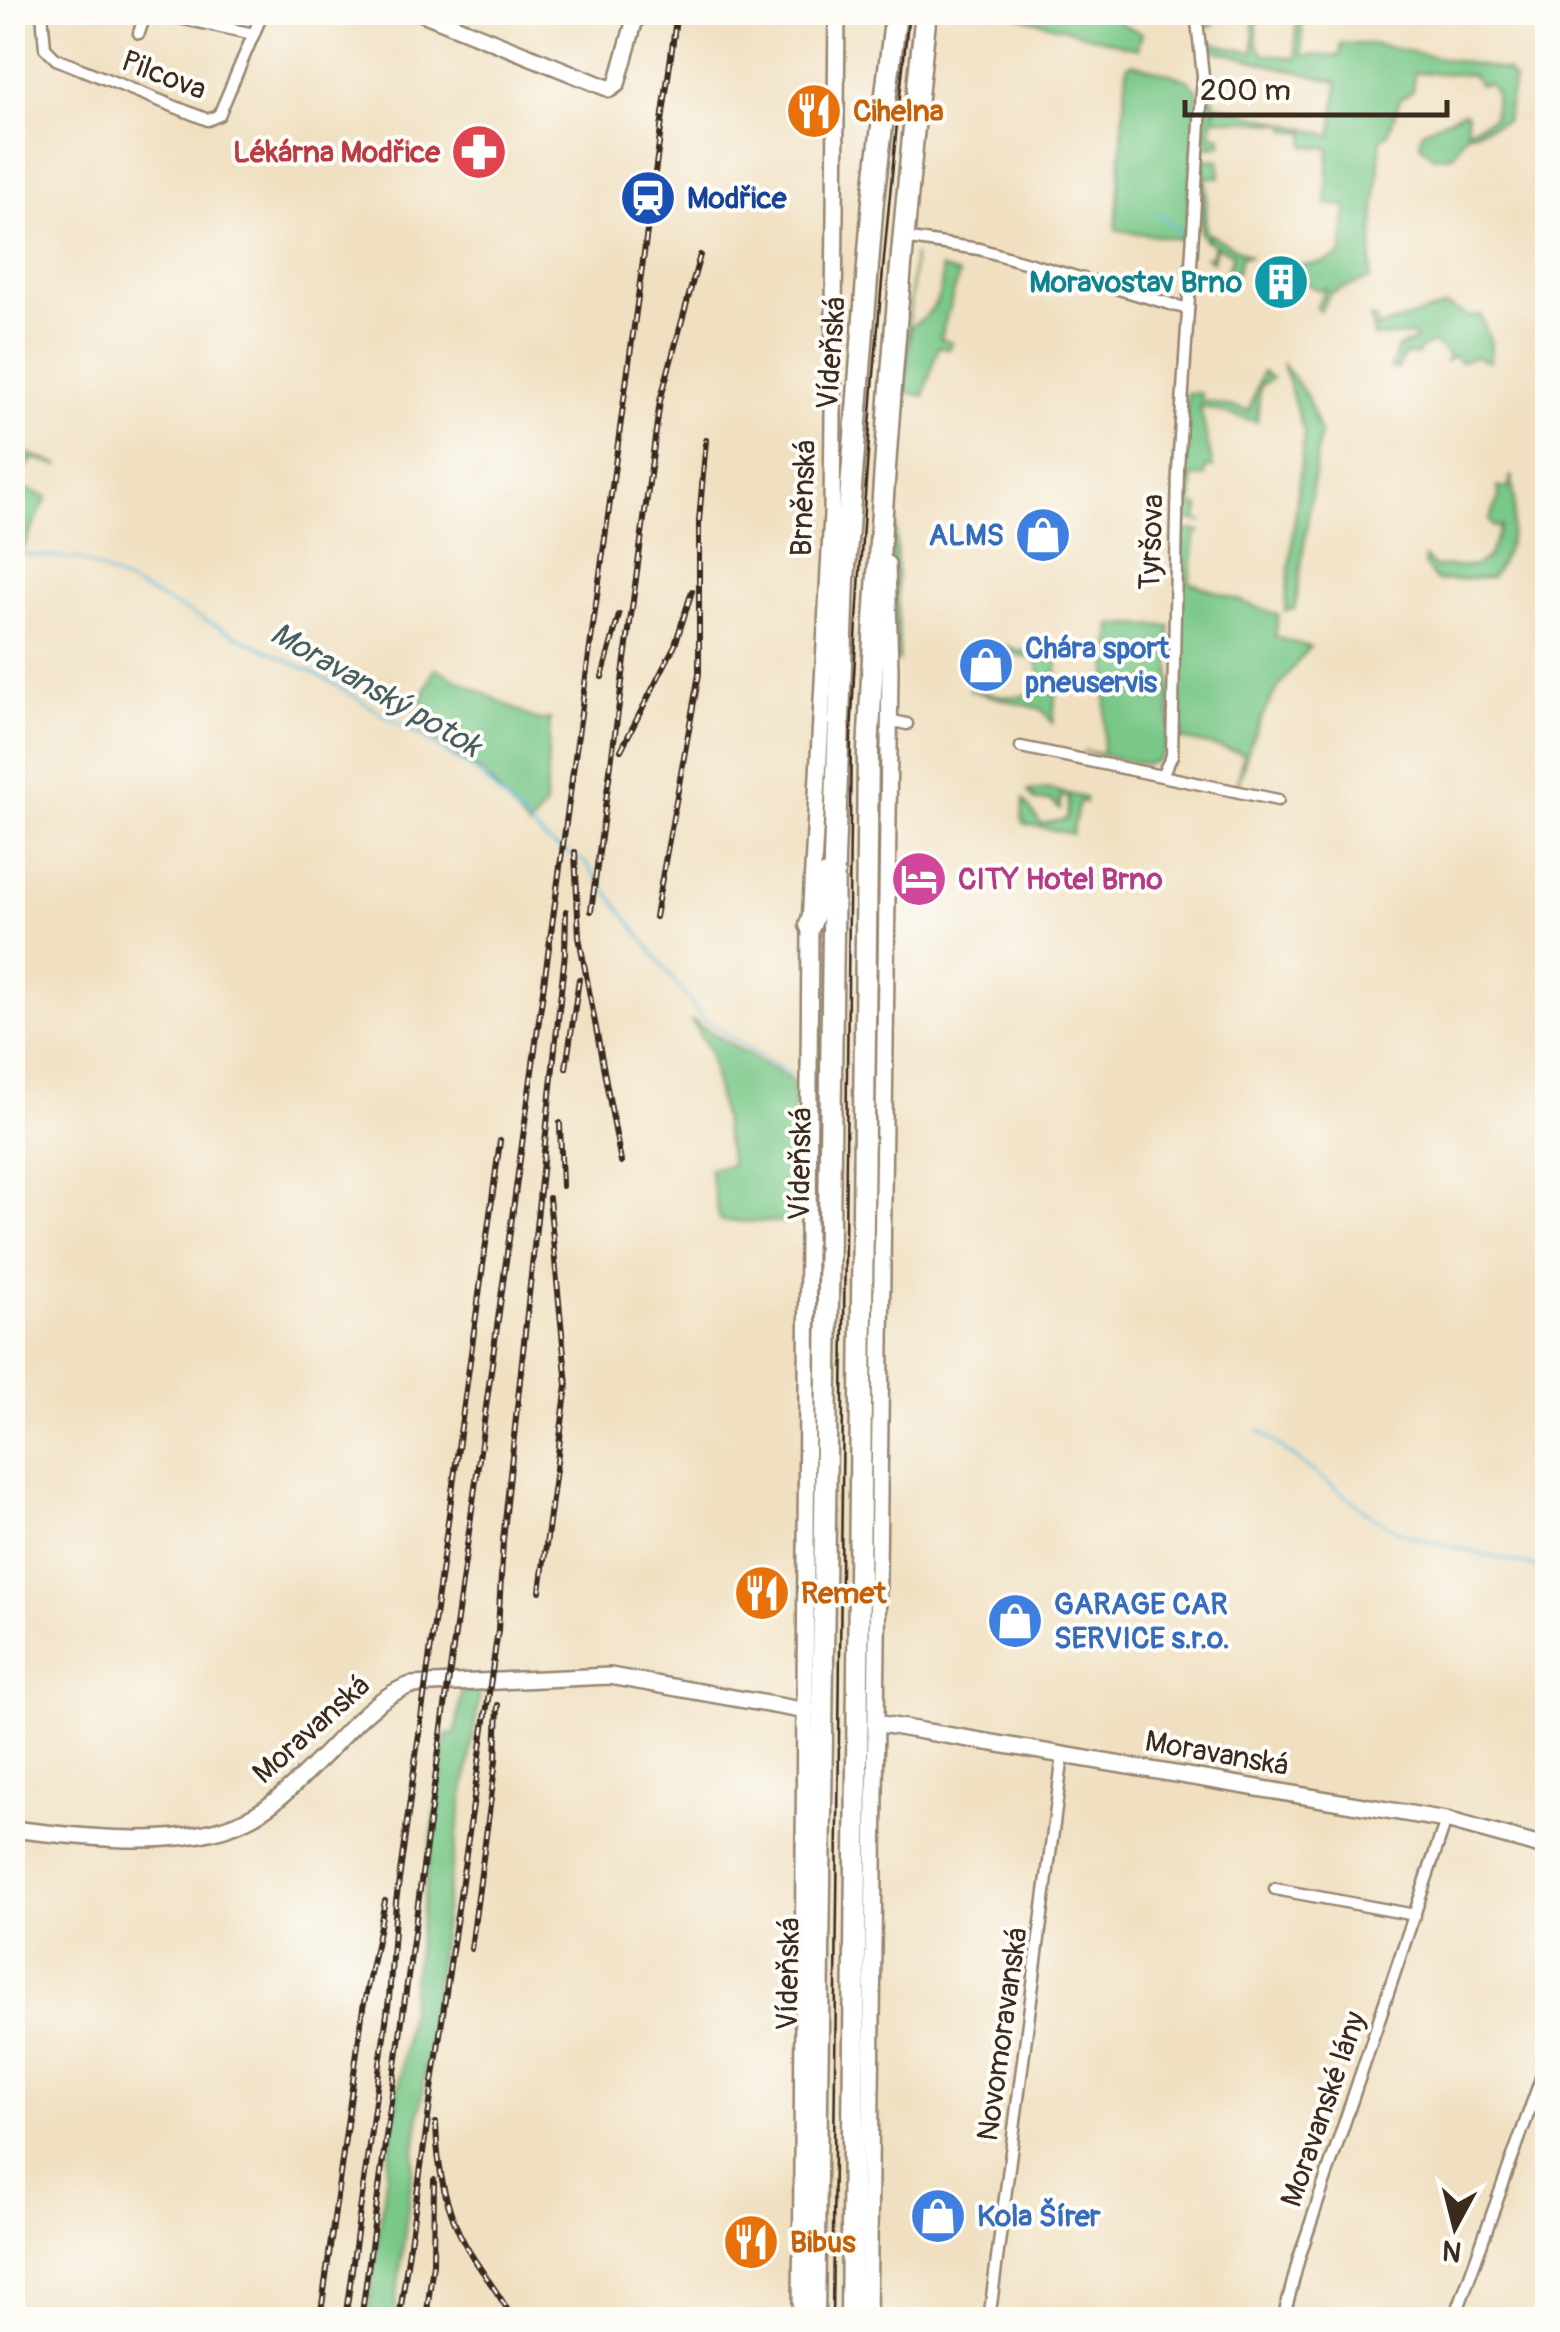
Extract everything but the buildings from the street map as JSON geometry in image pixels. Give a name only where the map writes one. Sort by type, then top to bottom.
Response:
[{"type":"highway","name":"Vídeňská","points":[[814,2320],[834,859],[844,580],[873,200],[896,12]]},
{"type":"highway","name":"Vídeňská","points":[[851,2320],[866,843],[885,471],[902,238],[926,12]]},
{"type":"highway","points":[[810,925],[834,859]]},
{"type":"highway","points":[[804,2036],[815,2224]]},
{"type":"street","name":"Pilcova","points":[[42,12],[45,48],[72,66],[200,119],[214,119],[254,34]]},
{"type":"street","points":[[138,33],[148,12],[254,34],[263,12]]},
{"type":"street","points":[[420,12],[610,89],[618,84],[637,12]]},
{"type":"street","name":"Brněnská","points":[[810,925],[832,514],[837,12]]},
{"type":"street","name":"Tyršova","points":[[1162,775],[1172,756],[1178,469],[1203,64],[1196,12]]},
{"type":"street","points":[[902,238],[979,249],[1188,309]]},
{"type":"street","name":"Vídeňská","points":[[868,2320],[888,720],[885,471]]},
{"type":"street","points":[[888,720],[907,724]]},
{"type":"street","points":[[1021,747],[1278,800]]},
{"type":"street","name":"Vídeňská","points":[[801,2320],[808,1711],[810,925]]},
{"type":"street","name":"Moravanská","points":[[12,1829],[90,1838],[148,1837],[201,1832],[245,1821],[285,1794],[384,1700],[411,1685],[610,1676],[808,1711]]},
{"type":"street","name":"Moravanská","points":[[875,1723],[1446,1820],[1548,1848]]},
{"type":"street","name":"Novomoravanská","points":[[989,2320],[1063,1755]]},
{"type":"street","name":"Moravanské lány","points":[[1284,2320],[1299,2258],[1446,1820]]},
{"type":"street","points":[[1276,1889],[1415,1915]]},
{"type":"street","points":[[1454,2320],[1548,2059]]},
{"type":"green space","points":[[1008,13],[1120,13],[1118,23],[1142,33],[1138,49]]},
{"type":"green space","points":[[1201,13],[1257,13],[1257,44],[1263,53],[1296,59],[1296,13],[1302,13],[1302,55],[1340,56],[1341,44],[1372,44],[1507,71],[1514,80],[1506,121],[1466,134],[1453,155],[1433,157],[1420,144],[1422,131],[1463,112],[1467,114],[1467,130],[1493,118],[1496,93],[1489,84],[1479,85],[1472,75],[1414,72],[1413,90],[1400,99],[1388,134],[1381,138],[1370,279],[1330,293],[1320,311],[1316,308],[1326,288],[1319,290],[1265,264],[1315,264],[1342,254],[1347,207],[1326,204],[1329,148],[1305,146],[1306,132],[1286,130],[1286,124],[1213,118],[1211,134],[1221,137],[1221,145],[1209,147],[1204,136],[1206,97],[1214,99],[1214,115],[1218,105],[1332,136],[1338,82],[1212,50],[1205,41],[1253,53],[1254,18],[1216,16],[1213,25],[1203,28]]},
{"type":"green space","points":[[1132,63],[1187,79],[1198,90],[1187,240],[1116,230],[1127,66]]},
{"type":"green space","points":[[1203,159],[1219,160],[1220,177],[1207,177],[1205,231],[1249,256],[1241,257],[1236,276],[1227,271],[1233,254],[1216,246],[1212,262],[1206,257],[1211,257],[1214,244],[1207,241],[1209,235],[1206,240],[1200,233]]},
{"type":"green space","points":[[914,254],[895,508],[899,661],[895,656],[890,532]]},
{"type":"green space","points":[[941,268],[959,275],[940,338],[951,342],[949,349],[938,346],[924,396],[906,392],[911,326],[936,302]]},
{"type":"green space","points":[[1446,306],[1470,317],[1481,315],[1491,344],[1490,362],[1475,357],[1460,362],[1455,356],[1446,361],[1448,355],[1433,343],[1419,350],[1418,355],[1403,355],[1398,369],[1391,369],[1398,347],[1415,341],[1414,335],[1374,337],[1370,317],[1376,319],[1376,328]]},
{"type":"green space","points":[[1282,363],[1306,395],[1320,433],[1296,602],[1294,609],[1285,611],[1304,433]]},
{"type":"green space","points":[[1262,372],[1272,378],[1260,386],[1257,422],[1200,406],[1213,468],[1206,467],[1205,477],[1193,476],[1192,505],[1199,507],[1197,521],[1204,522],[1186,520],[1180,512],[1183,453],[1188,455],[1189,443],[1184,440],[1187,393],[1201,393],[1201,400],[1249,411]]},
{"type":"green space","points":[[13,448],[61,466],[35,458],[23,469],[20,487],[47,497],[13,570]]},
{"type":"green space","points":[[1511,475],[1512,529],[1499,567],[1491,578],[1437,581],[1424,565],[1425,558],[1435,567],[1474,566],[1487,559],[1501,526],[1494,527],[1489,521],[1499,497],[1498,487],[1508,489]]},
{"type":"green space","points":[[1192,530],[1202,533],[1196,532],[1189,582],[1278,615],[1275,637],[1310,647],[1264,712],[1237,788],[1243,753],[1178,738],[1182,533]]},
{"type":"green space","points":[[1112,625],[1170,626],[1168,733],[1160,757],[1151,763],[1082,751],[1102,754]]},
{"type":"green space","points":[[1002,645],[1049,659],[1059,646],[1053,723],[1041,709],[968,690],[1017,696],[1035,689],[1039,678],[1037,661],[1001,649]]},
{"type":"green space","points":[[435,668],[538,721],[550,719],[545,806],[529,828],[484,774],[411,725]]},
{"type":"green space","points":[[1049,789],[1085,798],[1085,802],[1079,802],[1072,834],[1025,824],[1022,819],[1024,800],[1041,824],[1067,819],[1069,797],[1061,796],[1060,809],[1052,801],[1035,801],[1028,791]]},
{"type":"green space","points":[[691,1020],[794,1082],[791,1222],[720,1221],[709,1168],[731,1165],[709,1050]]},
{"type":"green space","points":[[481,1688],[447,1895],[394,2319],[367,2320],[446,1734],[455,1735],[462,1692]]},
{"type":"waterway","points":[[1157,212],[1172,227],[1190,235]]},
{"type":"waterway","name":"Moravanský potok","points":[[12,554],[79,559],[326,679],[474,770],[549,843],[585,862],[702,1018],[790,1075]]},
{"type":"waterway","name":"Moravanský potok","points":[[1258,1430],[1375,1518],[1406,1535],[1548,1570]]},
{"type":"tram line","points":[[832,2320],[851,738],[874,375],[909,12]]},
{"type":"railway","points":[[361,2320],[677,12]]},
{"type":"railway","points":[[591,911],[660,401],[700,255]]},
{"type":"railway","points":[[655,917],[699,674],[699,521],[706,440]]},
{"type":"railway","points":[[621,750],[675,645],[692,591]]},
{"type":"railway","points":[[602,677],[619,615]]},
{"type":"railway","points":[[575,852],[579,937],[621,1162]]},
{"type":"railway","points":[[399,2320],[498,1630],[503,1541],[565,953],[566,911]]},
{"type":"railway","points":[[566,1068],[579,979]]},
{"type":"railway","points":[[560,1123],[562,1186]]},
{"type":"railway","points":[[345,2320],[389,1999],[396,1902],[500,1141]]},
{"type":"railway","points":[[540,1591],[567,1385],[549,1198]]},
{"type":"railway","points":[[471,1949],[496,1760],[498,1705]]},
{"type":"railway","points":[[320,2320],[363,2008],[385,1901]]},
{"type":"railway","points":[[436,2123],[440,2171],[453,2217],[466,2246],[513,2320]]},
{"type":"railway","points":[[426,2320],[433,2263],[434,2180]]},
{"type":"place","name":"Cihelna","points":[[814,111]]},
{"type":"place","name":"Lékárna Modřice","points":[[479,152]]},
{"type":"place","name":"Modřice","points":[[648,198]]},
{"type":"place","name":"Moravostav Brno","points":[[1281,282]]},
{"type":"place","name":"ALMS","points":[[1043,535]]},
{"type":"place","name":"Chára sport pneuservis","points":[[986,665]]},
{"type":"place","name":"CITY Hotel Brno","points":[[919,879]]},
{"type":"place","name":"Remet","points":[[762,1593]]},
{"type":"place","name":"GARAGE CAR SERVICE s.r.o.","points":[[1015,1621]]},
{"type":"place","name":"Kola Šírer","points":[[938,2216]]},
{"type":"place","name":"Bibus","points":[[751,2242]]}]
